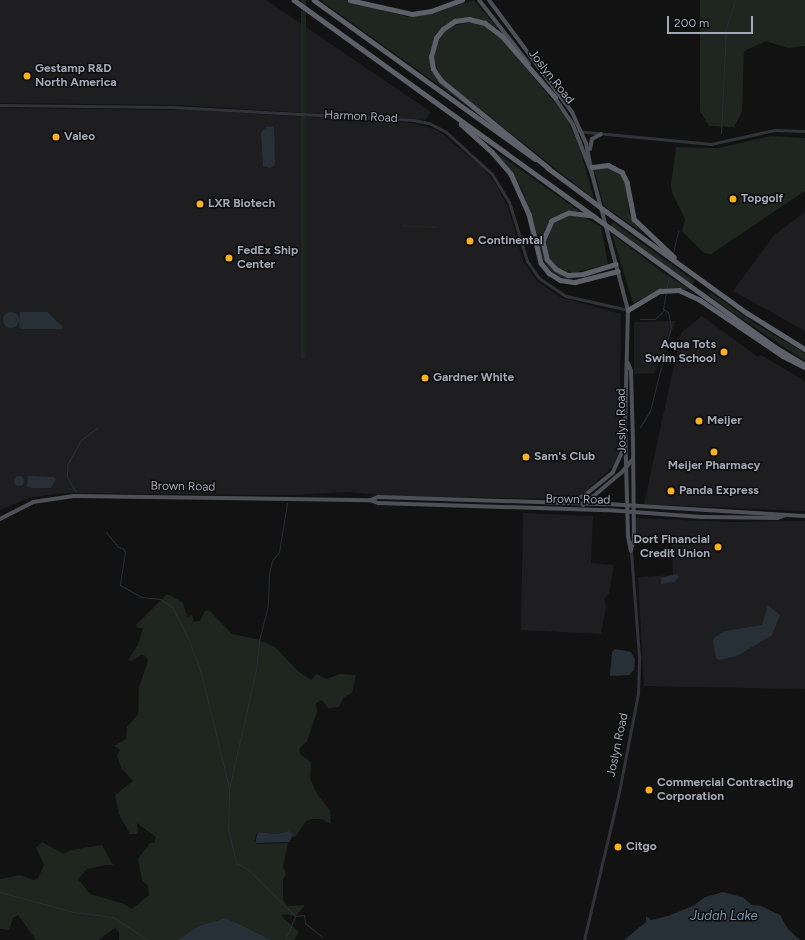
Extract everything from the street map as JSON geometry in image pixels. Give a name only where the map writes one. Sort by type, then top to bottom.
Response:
[{"type":"highway","points":[[294,0],[689,285],[702,298],[805,366]]},
{"type":"highway","points":[[314,0],[680,264]]},
{"type":"highway","points":[[350,0],[412,14],[432,11],[462,0]]},
{"type":"highway","points":[[549,169],[441,81],[434,69],[431,57],[436,38],[443,29],[455,21],[469,19],[485,23],[502,36],[555,97]]},
{"type":"highway","points":[[456,118],[500,159],[511,174],[525,202],[541,263],[549,273],[560,280],[575,282],[618,271]]},
{"type":"highway","points":[[592,167],[608,165],[622,172],[627,182],[630,209],[637,224],[680,264],[710,287],[805,349]]},
{"type":"highway","points":[[595,217],[569,213],[552,221],[543,241],[547,259],[556,269],[568,275],[583,274],[616,264]]},
{"type":"highway","points":[[628,310],[660,291],[674,289],[702,298]]},
{"type":"main road","name":"Joslyn Road","points":[[479,0],[555,97],[576,131],[592,174],[628,310],[628,363],[625,371],[625,469],[631,551]]},
{"type":"main road","name":"Joslyn Road","points":[[489,0],[562,97],[582,132],[591,161],[592,174]]},
{"type":"main road","points":[[591,161],[590,141],[601,134]]},
{"type":"main road","name":"Joslyn Road","points":[[628,363],[631,371],[634,506],[634,540],[631,551]]},
{"type":"main road","points":[[563,504],[584,495],[610,474],[617,466],[625,445]]},
{"type":"main road","points":[[571,510],[583,504],[625,469],[633,457]]},
{"type":"main road","name":"Brown Road","points":[[0,519],[30,503],[62,496],[370,500],[390,498],[634,506],[805,516]]},
{"type":"main road","points":[[389,504],[390,498]]},
{"type":"main road","name":"Brown Road","points":[[370,500],[389,504],[634,512],[715,517],[778,518],[786,515]]},
{"type":"main road","points":[[453,507],[492,506],[494,502]]},
{"type":"main road","points":[[665,515],[709,515],[715,511]]},
{"type":"main road","points":[[715,511],[715,517],[752,512]]},
{"type":"street","name":"Harmon Road","points":[[0,105],[172,107],[413,120],[429,123],[446,132],[492,174],[509,202],[527,261],[539,278],[566,296],[628,310]]},
{"type":"street","points":[[576,131],[711,144],[769,131],[805,131]]},
{"type":"street","name":"Joslyn Road","points":[[584,940],[619,792],[638,693],[639,656],[631,551]]},
{"type":"shaded area","points":[[0,0],[266,0],[431,112],[425,120],[177,105],[0,103]]},
{"type":"shaded area","points":[[301,0],[306,0],[306,359],[301,359]]},
{"type":"shaded area","points":[[320,0],[344,0],[408,17],[431,14],[474,0],[498,29],[488,23],[461,19],[435,37],[430,53],[434,73],[438,80],[468,106]]},
{"type":"shaded area","points":[[700,0],[805,0],[805,46],[788,48],[766,41],[744,51],[742,112],[734,127],[709,126],[700,111]]},
{"type":"shaded area","points":[[474,22],[485,26],[499,36],[566,116],[580,149],[594,199],[442,79],[434,60],[437,42],[446,30],[454,25]]},
{"type":"shaded area","points":[[0,108],[192,110],[412,123],[437,130],[481,166],[496,184],[509,210],[523,261],[537,281],[560,297],[621,314],[619,451],[615,465],[585,492],[569,499],[391,496],[348,492],[293,495],[61,493],[29,498],[0,510]]},
{"type":"shaded area","name":"Topgolf","points":[[771,136],[805,138],[805,191],[711,254],[704,253],[682,231],[685,219],[672,193],[671,185],[676,147],[719,148]]},
{"type":"shaded area","points":[[493,150],[579,211],[557,216],[544,230],[542,250],[550,267],[570,277],[602,273],[570,279],[560,277],[548,268],[540,254],[531,215],[522,189],[507,166]]},
{"type":"shaded area","points":[[610,167],[621,174],[626,184],[629,213],[640,231],[604,206],[594,169]]},
{"type":"shaded area","points":[[805,212],[805,331],[733,291],[774,235]]},
{"type":"shaded area","points":[[572,215],[584,217],[601,227],[608,264],[573,273],[558,268],[548,257],[545,240],[552,225],[560,219]]},
{"type":"shaded area","points":[[613,222],[695,281],[692,285],[611,225]]},
{"type":"shaded area","points":[[402,225],[436,226],[439,230],[437,228],[401,227]]},
{"type":"shaded area","points":[[612,234],[665,274],[689,289],[663,289],[633,303]]},
{"type":"shaded area","points":[[710,292],[757,325],[805,353],[805,361],[729,310],[708,294]]},
{"type":"shaded area","points":[[702,316],[758,357],[761,355],[805,381],[805,511],[644,504],[681,333]]},
{"type":"shaded area","points":[[676,321],[655,373],[634,374],[634,322]]},
{"type":"shaded area","points":[[523,513],[593,516],[591,563],[614,565],[609,593],[604,599],[606,606],[601,634],[521,630]]},
{"type":"shaded area","points":[[636,518],[728,522],[805,521],[805,689],[644,686],[638,577],[673,575],[671,541],[636,543]]},
{"type":"shaded area","points":[[166,595],[170,595],[183,603],[187,617],[192,615],[194,622],[200,621],[205,611],[209,610],[232,634],[256,639],[275,647],[298,671],[311,680],[316,674],[327,679],[339,674],[356,675],[352,693],[344,697],[339,707],[328,708],[322,700],[316,703],[317,712],[307,741],[299,749],[301,755],[311,762],[310,778],[317,794],[330,811],[331,824],[322,819],[312,819],[306,821],[296,836],[293,837],[289,831],[277,834],[258,832],[254,842],[257,844],[288,843],[283,866],[286,874],[283,880],[283,899],[287,906],[305,905],[296,916],[283,914],[281,916],[299,932],[294,940],[272,940],[226,918],[201,925],[177,940],[119,940],[119,932],[115,928],[98,940],[36,940],[18,915],[13,918],[9,930],[0,929],[0,879],[20,875],[34,880],[38,878],[44,865],[36,848],[42,842],[64,854],[71,850],[102,845],[113,865],[87,869],[78,879],[90,894],[124,904],[132,909],[149,895],[148,886],[142,880],[138,859],[150,843],[154,843],[156,837],[137,823],[138,834],[130,834],[119,814],[115,795],[133,781],[121,768],[117,755],[120,750],[114,746],[126,739],[127,727],[138,714],[139,687],[148,661],[146,656],[141,655],[132,661],[128,660],[138,645],[143,628],[137,628],[136,625]]},
{"type":"water","points":[[274,126],[275,165],[270,168],[263,166],[261,133],[266,127]]},
{"type":"water","points":[[11,312],[18,317],[19,320],[14,327],[11,328],[4,323],[3,320],[8,313]]},
{"type":"water","points":[[20,312],[47,312],[62,326],[63,329],[22,329],[19,327]]},
{"type":"water","points":[[17,476],[21,476],[23,477],[23,485],[17,486],[14,483],[14,479]]},
{"type":"water","points":[[28,476],[53,477],[56,479],[51,488],[31,488],[27,487]]},
{"type":"water","points":[[676,574],[679,577],[674,582],[661,584],[661,578]]},
{"type":"water","points":[[768,605],[780,615],[772,635],[737,656],[719,660],[716,658],[713,641],[715,637],[725,631],[762,625]]},
{"type":"water","points":[[615,649],[631,652],[635,660],[634,670],[629,675],[610,676],[612,652]]},
{"type":"water","points":[[289,831],[293,834],[290,842],[255,843],[258,832],[277,834]]},
{"type":"water","name":"Judah Lake","points":[[723,892],[742,897],[752,905],[761,906],[780,915],[788,929],[800,940],[624,940],[646,922],[646,916],[651,920],[668,916],[693,906],[705,897]]},
{"type":"water","points":[[226,918],[272,940],[177,940],[201,925]]},
{"type":"waterway","points":[[721,133],[726,28],[735,0]]},
{"type":"waterway","points":[[673,253],[678,231]]},
{"type":"waterway","points":[[670,267],[671,263]]},
{"type":"waterway","points":[[667,287],[669,276]]},
{"type":"waterway","points":[[640,427],[650,411],[671,327],[668,312],[663,309],[666,292]]},
{"type":"waterway","points":[[640,319],[655,319],[664,310]]},
{"type":"waterway","points":[[76,492],[67,477],[67,465],[81,440],[98,427]]},
{"type":"waterway","points":[[287,503],[279,552],[272,561],[269,573],[268,605],[259,642],[256,670],[229,789],[228,828],[236,863],[249,870],[295,916]]},
{"type":"waterway","points":[[106,532],[118,547],[123,548],[125,552],[120,585],[142,597],[160,599],[172,607],[186,633],[201,673],[229,788]]},
{"type":"waterway","points":[[0,892],[73,912],[113,917],[148,940]]},
{"type":"waterway","points":[[295,916],[304,915],[305,923],[322,937]]},
{"type":"waterway","points":[[285,940],[295,917]]},
{"type":"place","name":"Gestamp R&D North America","points":[[27,76]]},
{"type":"place","name":"Valeo","points":[[56,137]]},
{"type":"place","name":"Topgolf","points":[[733,199]]},
{"type":"place","name":"LXR Biotech","points":[[200,204]]},
{"type":"place","name":"Continental","points":[[470,241]]},
{"type":"place","name":"FedEx Ship Center","points":[[229,258]]},
{"type":"place","name":"Aqua Tots Swim School","points":[[724,352]]},
{"type":"place","name":"Gardner White","points":[[425,378]]},
{"type":"place","name":"Meijer","points":[[699,421]]},
{"type":"place","name":"Meijer Pharmacy","points":[[714,452]]},
{"type":"place","name":"Sam's Club","points":[[526,457]]},
{"type":"place","name":"Panda Express","points":[[671,491]]},
{"type":"place","name":"Dort Financial Credit Union","points":[[718,547]]},
{"type":"place","name":"Commercial Contracting Corporation","points":[[649,790]]},
{"type":"place","name":"Citgo","points":[[618,847]]}]
